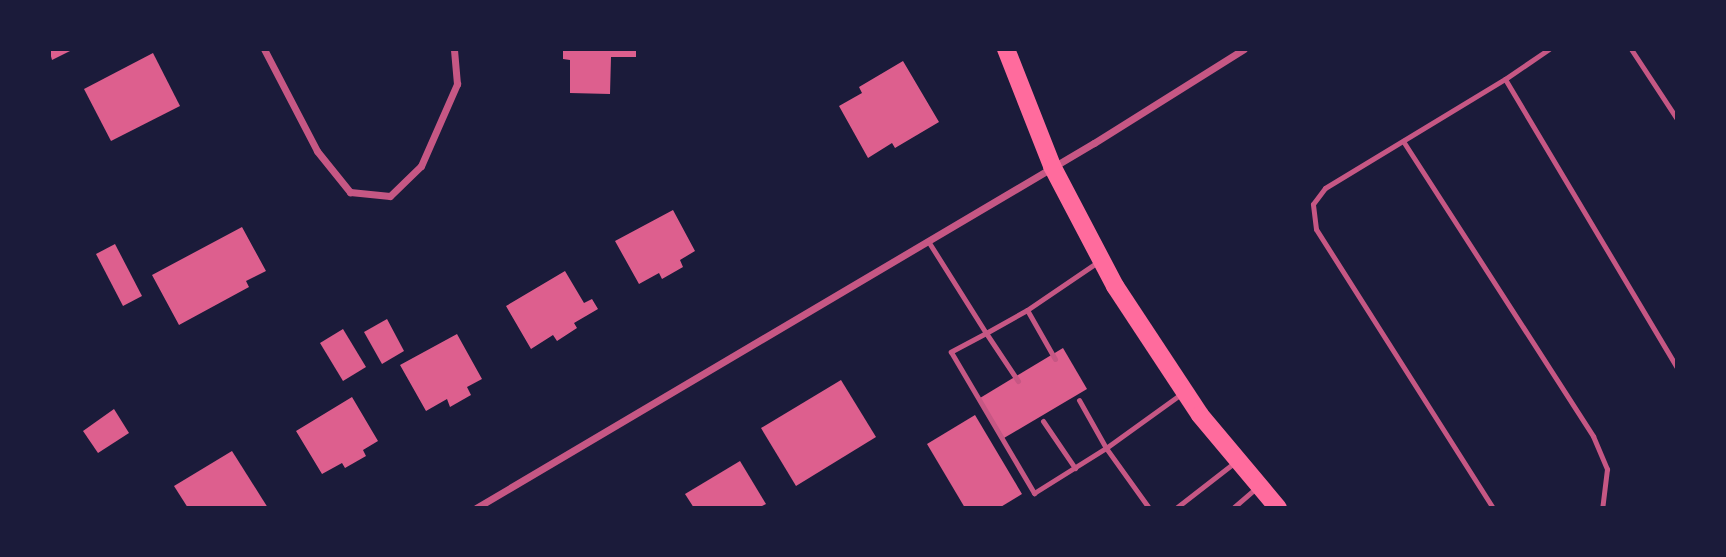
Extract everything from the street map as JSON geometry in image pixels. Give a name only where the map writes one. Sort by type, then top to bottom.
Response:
[{"type":"main road","points":[[1006,49],[1052,166],[1100,260],[1141,330],[1184,392],[1278,508]]},
{"type":"street","points":[[264,49],[317,151],[350,192],[390,196],[421,166],[457,84],[454,49]]},
{"type":"street","points":[[476,508],[928,241],[1244,49]]},
{"type":"lane","points":[[1493,508],[1315,229],[1313,204],[1325,187],[1505,79],[1549,49]]},
{"type":"lane","points":[[1631,49],[1677,119]]},
{"type":"lane","points":[[1505,79],[1677,368]]},
{"type":"lane","points":[[1403,141],[1593,436],[1607,468],[1602,508]]},
{"type":"lane","points":[[928,241],[1018,381]]},
{"type":"lane","points":[[1100,260],[1027,310],[951,352],[1034,493],[1106,448],[1184,392]]},
{"type":"lane","points":[[1027,310],[1055,359]]},
{"type":"lane","points":[[1079,400],[1106,448],[1149,508]]},
{"type":"lane","points":[[1043,421],[1075,468]]},
{"type":"lane","points":[[1176,508],[1237,460]]},
{"type":"lane","points":[[1233,508],[1259,486]]},
{"type":"building","points":[[49,49],[74,49],[52,60]]},
{"type":"building","points":[[563,49],[636,49],[636,57],[611,57],[610,94],[570,93],[570,60],[563,59]]},
{"type":"building","points":[[153,53],[180,106],[111,141],[84,89]]},
{"type":"building","points":[[903,61],[939,122],[895,148],[892,143],[868,158],[839,106],[862,93],[859,87]]},
{"type":"building","points":[[673,210],[695,251],[680,260],[683,267],[662,279],[659,273],[639,284],[615,241]]},
{"type":"building","points":[[242,227],[266,271],[246,281],[249,287],[179,325],[152,275]]},
{"type":"building","points":[[115,244],[142,296],[123,306],[96,254]]},
{"type":"building","points":[[565,271],[584,303],[592,299],[598,309],[574,323],[577,328],[557,341],[553,335],[531,349],[506,306]]},
{"type":"building","points":[[387,319],[404,351],[382,364],[364,332]]},
{"type":"building","points":[[343,329],[366,367],[343,381],[320,343]]},
{"type":"building","points":[[457,334],[482,379],[467,387],[471,395],[450,407],[447,399],[426,411],[400,365]]},
{"type":"building","points":[[1063,348],[1087,389],[1004,438],[980,398]]},
{"type":"building","points":[[841,380],[876,437],[796,486],[761,428]]},
{"type":"building","points":[[352,397],[378,441],[363,450],[366,456],[345,468],[342,463],[322,474],[296,431]]},
{"type":"building","points":[[114,409],[129,433],[98,453],[83,431]]},
{"type":"building","points":[[975,415],[1022,494],[999,508],[965,508],[927,444]]},
{"type":"building","points":[[232,451],[268,508],[188,508],[174,486]]},
{"type":"building","points":[[740,461],[766,504],[758,508],[694,508],[685,494]]}]
